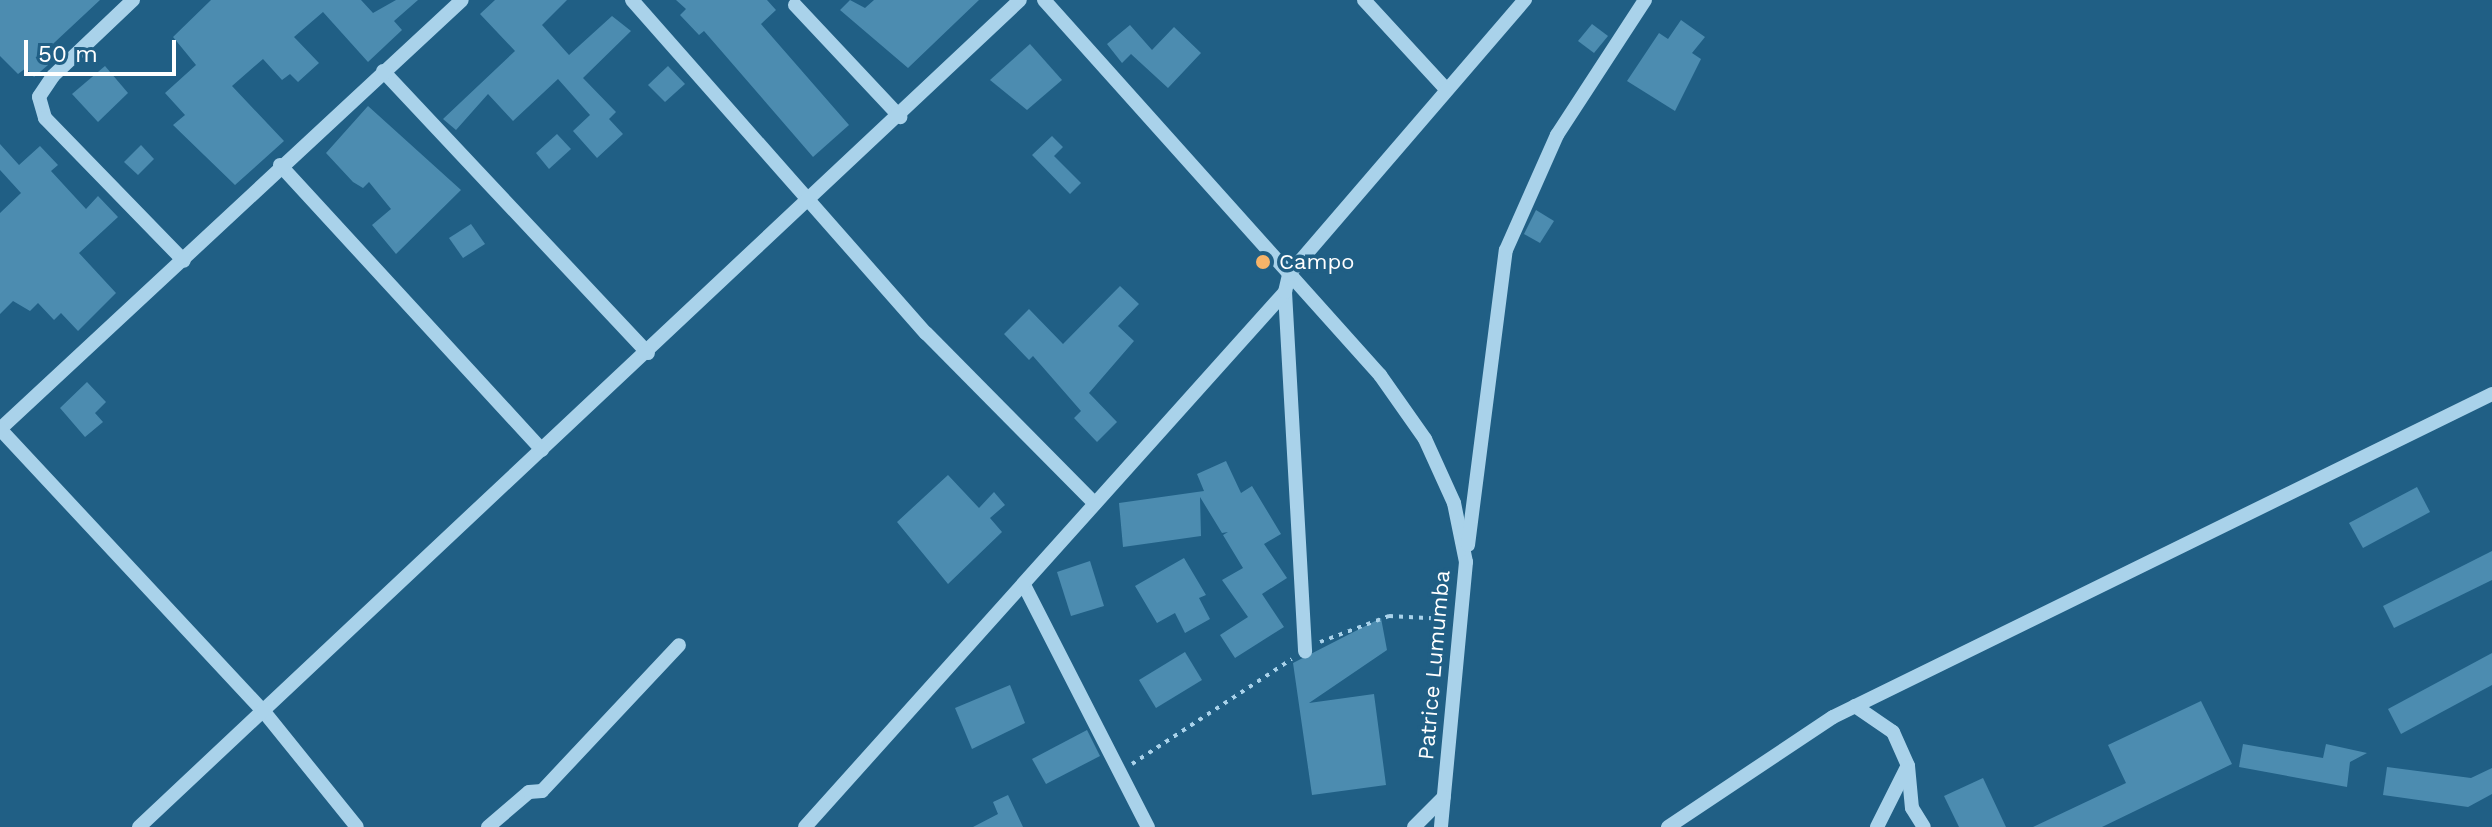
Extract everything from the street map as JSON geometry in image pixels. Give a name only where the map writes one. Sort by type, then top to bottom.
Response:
[{"type":"street","points":[[133,0],[53,76],[39,97],[45,118],[184,261]]},
{"type":"street","points":[[357,827],[265,713],[0,429],[184,261],[280,165],[383,71],[445,6],[462,0]]},
{"type":"street","points":[[632,0],[813,201],[926,333],[1095,504]]},
{"type":"street","points":[[139,827],[813,201],[1020,0]]},
{"type":"street","name":"Patrice Lumumba","points":[[1044,0],[1380,375],[1425,439],[1454,503],[1465,566],[1464,620],[1441,827]]},
{"type":"street","points":[[1364,0],[1445,88]]},
{"type":"street","points":[[1305,651],[1285,292],[1289,274],[1445,88],[1525,0]]},
{"type":"street","points":[[1465,566],[1506,250],[1557,135],[1645,0]]},
{"type":"street","points":[[795,5],[900,117]]},
{"type":"street","points":[[383,71],[648,353]]},
{"type":"street","points":[[280,165],[542,450]]},
{"type":"street","points":[[805,827],[1285,292]]},
{"type":"street","points":[[1668,827],[1855,706],[2492,394]]},
{"type":"street","points":[[1024,585],[1148,827]]},
{"type":"street","points":[[488,827],[529,792],[542,791],[679,645]]},
{"type":"street","points":[[1855,706],[1893,732],[1908,766],[1912,808],[1924,827]]},
{"type":"street","points":[[1877,827],[1908,766]]},
{"type":"street","points":[[1414,827],[1444,797]]},
{"type":"path","points":[[1119,771],[1305,651],[1389,616],[1464,620]]},
{"type":"building","points":[[0,0],[100,0],[40,56],[48,65],[34,77],[26,68],[18,74],[0,56]]},
{"type":"building","points":[[211,0],[361,0],[373,13],[396,0],[418,0],[394,21],[402,30],[368,62],[323,12],[294,37],[319,63],[298,82],[290,74],[282,80],[263,59],[232,86],[284,141],[235,185],[173,125],[185,115],[165,93],[196,65],[173,37]]},
{"type":"building","points":[[495,0],[567,0],[542,25],[569,55],[612,16],[631,31],[583,78],[616,112],[609,119],[623,134],[597,158],[573,131],[590,115],[558,79],[513,121],[488,94],[456,130],[443,119],[515,51],[480,14]]},
{"type":"building","points":[[676,0],[767,0],[776,10],[761,24],[849,125],[813,157],[704,31],[699,35],[680,15],[686,9]]},
{"type":"building","points":[[850,0],[865,8],[874,0],[979,0],[908,68],[840,10]]},
{"type":"building","points":[[1681,20],[1705,37],[1692,53],[1701,59],[1675,111],[1627,81],[1659,33],[1668,39]]},
{"type":"building","points":[[1592,24],[1608,36],[1594,53],[1578,41]]},
{"type":"building","points":[[1130,25],[1152,50],[1174,27],[1201,53],[1168,88],[1131,54],[1122,63],[1107,44]]},
{"type":"building","points":[[1030,44],[1062,80],[1027,110],[990,80]]},
{"type":"building","points":[[105,66],[128,93],[98,122],[72,94]]},
{"type":"building","points":[[668,66],[685,84],[665,102],[648,85]]},
{"type":"building","points":[[368,106],[461,190],[396,254],[372,225],[391,209],[369,182],[363,188],[353,182],[326,153]]},
{"type":"building","points":[[557,134],[571,149],[549,169],[536,153]]},
{"type":"building","points":[[1052,136],[1063,147],[1054,156],[1081,183],[1070,194],[1032,155]]},
{"type":"building","points":[[0,144],[19,165],[40,146],[58,165],[51,171],[86,209],[98,196],[118,217],[79,253],[116,293],[78,331],[61,313],[54,320],[38,303],[30,311],[13,301],[0,314],[0,213],[21,193],[0,170]]},
{"type":"building","points":[[141,145],[154,159],[138,175],[124,162]]},
{"type":"building","points":[[1536,210],[1554,221],[1540,243],[1524,234]]},
{"type":"building","points":[[471,224],[485,244],[463,258],[449,238]]},
{"type":"building","points":[[1120,286],[1139,304],[1118,326],[1134,341],[1089,393],[1117,422],[1097,442],[1074,418],[1081,411],[1033,356],[1029,360],[1004,334],[1029,309],[1063,344]]},
{"type":"building","points":[[87,382],[106,402],[95,413],[103,422],[85,437],[60,408]]},
{"type":"building","points":[[1226,461],[1241,493],[1252,486],[1281,534],[1264,544],[1287,578],[1262,594],[1284,627],[1235,658],[1220,635],[1248,617],[1222,580],[1243,568],[1223,535],[1228,532],[1222,533],[1200,497],[1201,536],[1123,547],[1119,503],[1204,491],[1197,474]]},
{"type":"building","points":[[948,475],[979,508],[994,492],[1005,505],[990,518],[1002,532],[948,584],[897,522]]},
{"type":"building","points":[[2417,487],[2430,512],[2363,548],[2349,523]]},
{"type":"building","points":[[2492,551],[2492,580],[2394,628],[2383,606]]},
{"type":"building","points":[[1184,558],[1206,595],[1199,598],[1210,619],[1185,633],[1175,613],[1157,623],[1135,586]]},
{"type":"building","points":[[1090,561],[1104,606],[1071,616],[1057,572]]},
{"type":"building","points":[[1381,618],[1387,650],[1309,703],[1374,694],[1386,785],[1312,795],[1293,663]]},
{"type":"building","points":[[1185,652],[1202,680],[1156,708],[1139,680]]},
{"type":"building","points":[[2492,653],[2492,685],[2401,734],[2388,709]]},
{"type":"building","points":[[1010,685],[1025,723],[972,749],[955,708]]},
{"type":"building","points":[[2201,701],[2232,764],[2102,827],[2033,827],[2126,783],[2108,745]]},
{"type":"building","points":[[1087,730],[1100,756],[1046,784],[1032,759]]},
{"type":"building","points":[[2243,744],[2323,758],[2326,744],[2367,753],[2350,762],[2347,787],[2239,767]]},
{"type":"building","points":[[2387,767],[2471,778],[2492,768],[2492,794],[2468,807],[2383,795]]},
{"type":"building","points":[[1983,778],[2006,827],[1959,827],[1944,796]]},
{"type":"building","points":[[1008,795],[1023,827],[973,827],[998,814],[993,802]]},
{"type":"place","name":"Campo","points":[[1263,262]]}]
